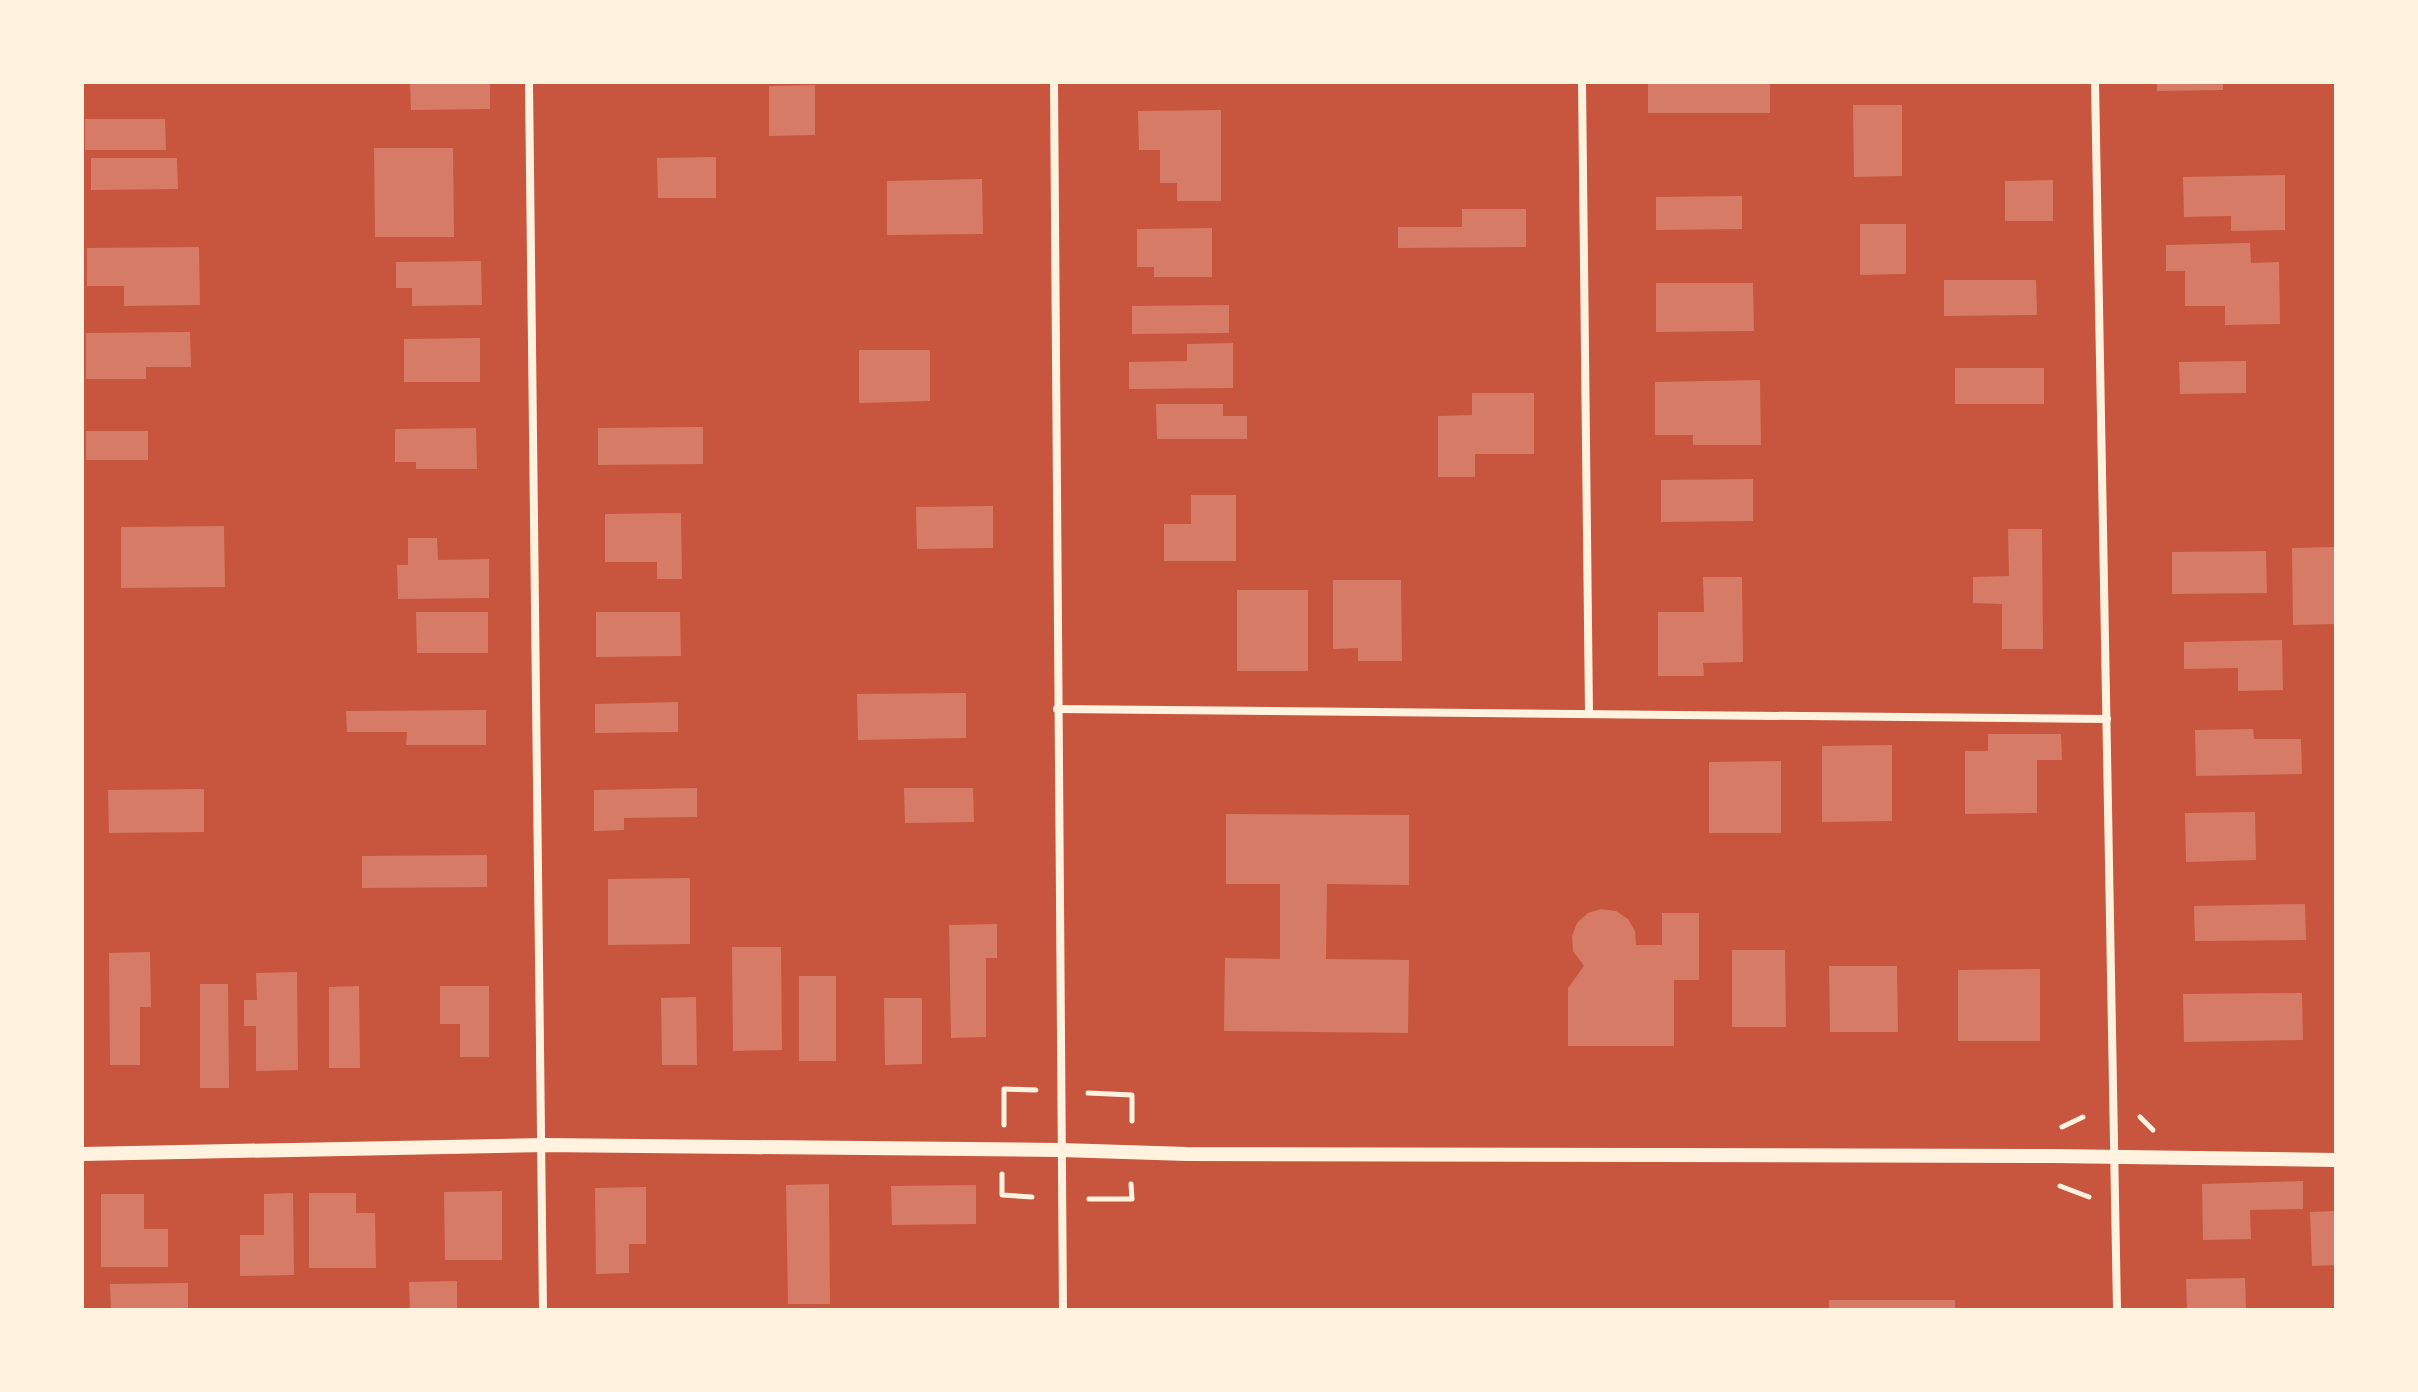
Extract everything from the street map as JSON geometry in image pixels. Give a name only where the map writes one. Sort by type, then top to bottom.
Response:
[{"type":"street","points":[[529,82],[543,1310]]},
{"type":"street","points":[[1054,82],[1063,1310]]},
{"type":"street","points":[[1582,82],[1589,714]]},
{"type":"street","points":[[2095,82],[2117,1310]]},
{"type":"street","points":[[1057,709],[2107,719]]},
{"type":"street","points":[[82,1154],[543,1145],[1203,1154],[2336,1160]]},
{"type":"path","points":[[1004,1127],[1004,1089],[1036,1090]]},
{"type":"path","points":[[1088,1093],[1132,1095],[1132,1121]]},
{"type":"path","points":[[2052,1131],[2083,1117]]},
{"type":"path","points":[[2140,1117],[2156,1134]]},
{"type":"path","points":[[1002,1173],[1002,1195],[1032,1197]]},
{"type":"path","points":[[2051,1183],[2089,1197]]},
{"type":"path","points":[[1089,1199],[1132,1199],[1131,1184]]},
{"type":"building","points":[[410,82],[490,82],[490,109],[411,110]]},
{"type":"building","points":[[1648,82],[1770,82],[1770,113],[1648,113]]},
{"type":"building","points":[[2157,82],[2223,82],[2223,90],[2157,91]]},
{"type":"building","points":[[815,85],[815,135],[769,136],[769,86]]},
{"type":"building","points":[[1853,105],[1902,105],[1902,176],[1854,177]]},
{"type":"building","points":[[1221,110],[1221,201],[1177,201],[1177,183],[1160,183],[1160,150],[1139,150],[1138,111]]},
{"type":"building","points":[[85,119],[165,119],[166,150],[85,150]]},
{"type":"building","points":[[374,148],[453,148],[454,237],[375,237]]},
{"type":"building","points":[[716,157],[716,198],[658,198],[657,158]]},
{"type":"building","points":[[91,158],[177,158],[178,189],[91,190]]},
{"type":"building","points":[[2285,175],[2285,230],[2231,231],[2231,216],[2184,217],[2183,177]]},
{"type":"building","points":[[982,179],[983,234],[887,235],[887,181]]},
{"type":"building","points":[[2053,180],[2053,221],[2005,221],[2005,181]]},
{"type":"building","points":[[1742,196],[1742,229],[1656,230],[1656,197]]},
{"type":"building","points":[[1462,209],[1526,209],[1526,247],[1398,248],[1398,227],[1462,227]]},
{"type":"building","points":[[1860,224],[1906,224],[1906,274],[1860,275]]},
{"type":"building","points":[[1212,228],[1212,277],[1154,277],[1154,267],[1137,267],[1137,229]]},
{"type":"building","points":[[2250,243],[2251,263],[2279,262],[2280,324],[2225,325],[2225,306],[2185,306],[2185,271],[2166,271],[2166,245]]},
{"type":"building","points":[[199,247],[200,305],[124,306],[124,286],[87,286],[87,248]]},
{"type":"building","points":[[481,261],[482,305],[412,306],[412,288],[396,288],[396,262]]},
{"type":"building","points":[[1944,280],[2036,280],[2037,315],[1944,316]]},
{"type":"building","points":[[1656,283],[1753,283],[1754,331],[1656,332]]},
{"type":"building","points":[[1229,305],[1229,333],[1132,334],[1132,306]]},
{"type":"building","points":[[190,332],[191,367],[146,367],[146,379],[86,379],[86,333]]},
{"type":"building","points":[[480,338],[480,382],[404,382],[404,339]]},
{"type":"building","points":[[1233,343],[1233,388],[1129,389],[1129,362],[1187,361],[1187,344]]},
{"type":"building","points":[[859,350],[930,350],[930,401],[859,403]]},
{"type":"building","points":[[2246,361],[2246,393],[2180,394],[2179,362]]},
{"type":"building","points":[[1955,368],[2044,368],[2044,404],[1955,404]]},
{"type":"building","points":[[1760,380],[1761,445],[1693,445],[1693,435],[1655,435],[1655,382]]},
{"type":"building","points":[[1472,393],[1534,393],[1534,454],[1475,454],[1475,477],[1438,477],[1438,416],[1472,415]]},
{"type":"building","points":[[1156,404],[1223,404],[1223,416],[1247,416],[1247,439],[1157,439]]},
{"type":"building","points":[[703,427],[703,464],[598,465],[598,428]]},
{"type":"building","points":[[476,428],[477,469],[416,469],[416,462],[395,462],[395,429]]},
{"type":"building","points":[[86,431],[148,431],[148,460],[86,460]]},
{"type":"building","points":[[1753,479],[1753,521],[1661,522],[1661,480]]},
{"type":"building","points":[[1191,495],[1236,495],[1236,561],[1164,561],[1164,524],[1191,524]]},
{"type":"building","points":[[993,506],[993,548],[917,549],[916,507]]},
{"type":"building","points":[[681,513],[682,579],[657,579],[657,562],[605,562],[605,514]]},
{"type":"building","points":[[224,526],[225,587],[121,588],[121,527]]},
{"type":"building","points":[[2008,529],[2042,529],[2043,649],[2002,649],[2002,604],[1973,603],[1973,577],[2009,576]]},
{"type":"building","points":[[408,538],[437,538],[438,560],[489,559],[489,598],[398,599],[397,565],[408,565]]},
{"type":"building","points":[[2336,547],[2336,624],[2293,625],[2292,548]]},
{"type":"building","points":[[2266,551],[2267,593],[2172,594],[2172,552]]},
{"type":"building","points":[[1703,577],[1742,577],[1743,662],[1703,663],[1704,676],[1658,676],[1658,612],[1704,612]]},
{"type":"building","points":[[1333,580],[1401,580],[1402,661],[1358,661],[1358,648],[1333,649]]},
{"type":"building","points":[[1237,590],[1308,590],[1308,671],[1237,671]]},
{"type":"building","points":[[416,612],[488,612],[488,653],[417,653]]},
{"type":"building","points":[[596,612],[680,612],[681,656],[596,657]]},
{"type":"building","points":[[2282,640],[2283,690],[2238,691],[2238,668],[2184,669],[2184,642]]},
{"type":"building","points":[[966,693],[966,738],[858,740],[857,694]]},
{"type":"building","points":[[678,702],[678,732],[595,733],[595,704]]},
{"type":"building","points":[[486,710],[486,745],[406,745],[407,732],[347,732],[346,711]]},
{"type":"building","points":[[2253,729],[2254,739],[2301,739],[2302,774],[2196,776],[2195,730]]},
{"type":"building","points":[[1988,734],[2061,734],[2062,760],[2037,760],[2037,813],[1965,814],[1965,751],[1988,751]]},
{"type":"building","points":[[1892,745],[1892,821],[1822,822],[1822,746]]},
{"type":"building","points":[[1781,761],[1781,833],[1709,833],[1709,762]]},
{"type":"building","points":[[697,788],[697,817],[624,818],[624,830],[594,831],[594,790]]},
{"type":"building","points":[[904,788],[973,788],[974,822],[905,823]]},
{"type":"building","points":[[204,789],[204,832],[109,833],[108,790]]},
{"type":"building","points":[[2255,812],[2256,860],[2186,862],[2185,813]]},
{"type":"building","points":[[1226,814],[1409,815],[1409,885],[1327,884],[1326,959],[1409,960],[1408,1033],[1224,1031],[1225,958],[1280,959],[1280,884],[1226,884]]},
{"type":"building","points":[[487,855],[487,887],[362,888],[362,856]]},
{"type":"building","points":[[690,878],[690,944],[608,945],[608,879]]},
{"type":"building","points":[[2305,904],[2306,940],[2195,941],[2194,906]]},
{"type":"building","points":[[1601,909],[1616,911],[1628,919],[1635,931],[1636,945],[1662,945],[1662,913],[1699,913],[1699,980],[1674,980],[1674,1046],[1568,1046],[1568,988],[1584,966],[1573,951],[1572,936],[1577,923],[1588,913]]},
{"type":"building","points":[[997,924],[997,958],[986,958],[986,1037],[951,1038],[949,925]]},
{"type":"building","points":[[732,947],[781,947],[782,1050],[733,1051]]},
{"type":"building","points":[[1732,950],[1785,950],[1786,1027],[1732,1027]]},
{"type":"building","points":[[150,952],[151,1007],[140,1007],[140,1065],[110,1065],[109,953]]},
{"type":"building","points":[[1829,966],[1897,966],[1898,1032],[1830,1032]]},
{"type":"building","points":[[2040,969],[2040,1041],[1958,1041],[1958,970]]},
{"type":"building","points":[[297,972],[298,1070],[256,1071],[256,1026],[244,1026],[244,1000],[257,1000],[256,973]]},
{"type":"building","points":[[799,976],[836,976],[836,1061],[799,1061]]},
{"type":"building","points":[[200,984],[228,984],[229,1088],[200,1088]]},
{"type":"building","points":[[359,986],[360,1068],[329,1068],[329,987]]},
{"type":"building","points":[[440,986],[489,986],[489,1057],[460,1057],[460,1024],[440,1024]]},
{"type":"building","points":[[2302,993],[2303,1040],[2184,1042],[2183,994]]},
{"type":"building","points":[[696,997],[697,1065],[662,1065],[661,998]]},
{"type":"building","points":[[884,998],[922,998],[922,1064],[885,1065]]},
{"type":"building","points":[[2303,1181],[2303,1209],[2250,1210],[2251,1239],[2203,1240],[2202,1184]]},
{"type":"building","points":[[829,1184],[830,1304],[788,1304],[786,1185]]},
{"type":"building","points":[[976,1185],[976,1224],[892,1225],[891,1186]]},
{"type":"building","points":[[646,1187],[646,1244],[629,1244],[629,1273],[596,1274],[595,1188]]},
{"type":"building","points":[[502,1191],[502,1260],[445,1260],[444,1192]]},
{"type":"building","points":[[293,1193],[294,1275],[240,1276],[240,1235],[264,1235],[264,1194]]},
{"type":"building","points":[[309,1193],[356,1193],[356,1213],[375,1213],[376,1268],[309,1268]]},
{"type":"building","points":[[101,1194],[144,1194],[144,1229],[168,1229],[168,1267],[101,1267]]},
{"type":"building","points":[[2336,1211],[2336,1265],[2312,1266],[2310,1212]]},
{"type":"building","points":[[2245,1278],[2246,1310],[2187,1310],[2186,1279]]},
{"type":"building","points":[[457,1281],[457,1310],[410,1310],[409,1282]]},
{"type":"building","points":[[188,1283],[188,1310],[111,1310],[110,1284]]},
{"type":"building","points":[[1829,1300],[1955,1300],[1955,1310],[1829,1310]]}]
